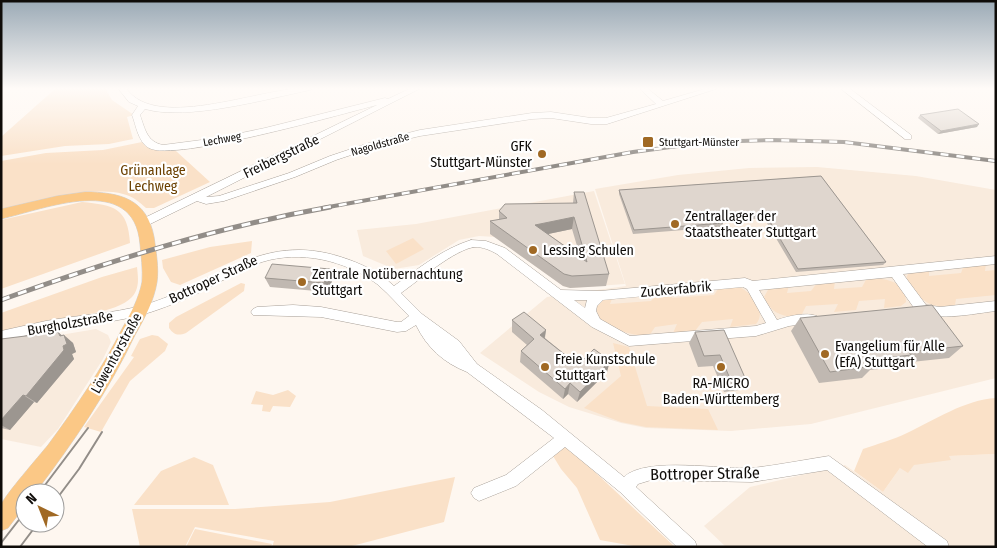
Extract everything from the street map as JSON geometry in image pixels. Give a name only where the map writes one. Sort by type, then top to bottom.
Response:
[{"type":"main road","points":[[1,214],[74,199],[102,197],[115,198],[125,202],[138,212],[144,223]]},
{"type":"main road","name":"Löwentorstraße","points":[[1,521],[93,395],[124,345],[149,283],[148,250],[144,223]]},
{"type":"street","name":"Lechweg","points":[[137,114],[143,136],[152,146],[163,148],[218,141],[266,131],[330,114]]},
{"type":"street","name":"Freibergstraße","points":[[144,223],[367,114]]},
{"type":"street","name":"Nagoldstraße","points":[[198,197],[206,201],[220,199],[292,176],[333,158],[375,144],[420,133],[532,116],[551,115],[591,121],[607,121],[631,114]]},
{"type":"street","points":[[878,114],[908,136]]},
{"type":"street","points":[[394,292],[459,248],[478,243],[487,244],[501,251],[596,323],[629,340],[756,331],[789,321],[827,317]]},
{"type":"street","name":"Bottroper Straße","points":[[139,310],[192,292],[249,261],[269,255],[286,252],[312,254],[355,266],[382,282],[394,292],[418,317],[432,342],[459,363],[472,368],[565,438],[690,547]]},
{"type":"street","name":"Zuckerfabrik","points":[[560,295],[600,296],[745,282],[751,286],[996,260]]},
{"type":"street","points":[[894,272],[922,309]]},
{"type":"street","points":[[751,286],[774,325]]},
{"type":"street","points":[[596,323],[590,310],[591,304],[600,296]]},
{"type":"street","points":[[903,311],[922,309],[940,312],[996,306]]},
{"type":"street","points":[[256,312],[286,309],[328,313],[367,320],[390,328],[402,327],[418,317]]},
{"type":"street","name":"Burgholzstraße","points":[[1,336],[44,327],[100,319],[139,310]]},
{"type":"street","points":[[479,493],[511,481],[565,438]]},
{"type":"street","name":"Bottroper Straße","points":[[624,488],[634,478],[651,472],[752,475],[828,463],[941,547]]},
{"type":"shaded area","points":[[817,167],[916,176],[996,190],[996,378],[811,424],[731,431],[646,428],[621,423],[569,407],[539,392],[480,353],[547,297],[626,286],[595,189],[678,175],[749,168]]},
{"type":"shaded area","points":[[594,191],[625,284],[570,288],[563,286],[495,237],[479,236],[459,240],[419,265],[394,269],[363,256],[357,230],[416,224]]},
{"type":"shaded area","points":[[96,329],[108,335],[111,342],[103,359],[58,429],[41,447],[1,439],[1,345]]},
{"type":"shaded area","points":[[996,454],[996,547],[726,547],[704,526],[750,487],[845,465],[883,492],[900,468],[949,456]]},
{"type":"green space","points":[[27,114],[134,115],[127,117],[133,139],[109,144],[65,146],[1,156],[1,137]]},
{"type":"green space","name":"Grünanlage Lechweg","points":[[142,142],[158,151],[176,151],[210,182],[154,208],[146,208],[127,195],[95,192],[63,196],[1,211],[1,161],[46,153],[103,150]]},
{"type":"green space","points":[[82,202],[111,207],[122,215],[129,231],[130,243],[1,289],[1,220]]},
{"type":"green space","points":[[413,238],[424,249],[396,264],[386,251]]},
{"type":"green space","points":[[252,241],[251,253],[180,285],[171,282],[163,268],[162,260],[210,247]]},
{"type":"green space","points":[[986,263],[985,271],[996,270],[996,295],[956,299],[955,305],[938,306],[926,302],[916,293],[906,279],[909,271],[929,268],[929,276],[961,273],[964,265]]},
{"type":"green space","points":[[137,267],[138,282],[135,294],[125,303],[92,314],[41,322],[1,332],[1,313],[102,277]]},
{"type":"green space","points":[[867,278],[886,280],[898,285],[905,295],[906,302],[901,306],[884,308],[885,299],[859,301],[856,310],[834,312],[838,304],[806,306],[801,316],[789,316],[774,311],[764,297],[769,288],[789,285],[787,293],[811,291],[817,283],[835,281],[834,289],[862,287]]},
{"type":"green space","points":[[241,283],[245,284],[244,291],[186,333],[176,334],[169,328],[169,323],[176,317]]},
{"type":"green space","points":[[720,286],[738,287],[750,294],[757,303],[760,314],[756,324],[730,327],[733,319],[702,322],[695,331],[673,333],[677,324],[655,327],[649,336],[628,333],[599,319],[598,303],[613,296],[610,304],[651,301],[659,292],[675,291],[672,298],[714,295]]},
{"type":"green space","points":[[152,335],[158,336],[168,344],[165,351],[130,381],[101,432],[84,427],[134,357],[131,356],[140,339]]},
{"type":"green space","points":[[613,343],[629,347],[647,406],[708,409],[718,430],[646,427],[621,422],[584,408],[621,376]]},
{"type":"green space","points":[[288,390],[296,396],[290,407],[273,406],[270,412],[262,411],[263,405],[251,404],[256,391],[273,395]]},
{"type":"green space","points":[[996,398],[996,454],[949,456],[951,460],[914,465],[908,473],[900,468],[883,492],[854,471],[863,449],[891,440],[950,411],[973,402]]},
{"type":"green space","points":[[565,444],[675,547],[639,547],[600,540],[577,488],[561,469],[550,451]]},
{"type":"green space","points":[[194,457],[213,465],[229,505],[134,505],[161,471]]},
{"type":"green space","points":[[455,477],[444,522],[348,547],[272,547],[274,541],[195,527],[185,547],[140,547],[132,509],[235,509],[330,502]]},
{"type":"green space","points":[[195,529],[272,544],[271,547],[186,547]]},
{"type":"building","points":[[964,114],[979,124],[941,131],[920,115]]},
{"type":"building","name":"Zentrallager der Staatstheater Stuttgart","points":[[821,176],[886,262],[798,269],[766,215],[721,219],[723,223],[634,230],[619,190]]},
{"type":"building","points":[[574,192],[584,192],[609,274],[572,276],[564,274],[490,221],[507,218],[499,211],[505,204],[577,203]],"holes":[[[574,217],[587,262],[535,225]]]},
{"type":"building","points":[[272,264],[330,269],[324,283],[265,278]]},
{"type":"building","points":[[932,305],[963,346],[909,352],[911,355],[869,360],[874,366],[830,372],[800,318]]},
{"type":"building","points":[[524,312],[546,330],[540,335],[578,365],[594,349],[610,361],[580,392],[570,383],[565,389],[521,351],[534,339],[512,320]]},
{"type":"building","points":[[724,330],[746,380],[731,381],[720,355],[704,356],[695,332]]},
{"type":"building","points":[[58,332],[60,336],[64,335],[67,344],[63,346],[64,350],[26,396],[23,395],[1,420],[1,339]]},
{"type":"tram line","points":[[47,483],[88,428]]},
{"type":"tram line","points":[[65,488],[102,432]]},
{"type":"tram line","points":[[1,543],[15,525]]},
{"type":"tram line","points":[[20,547],[30,533]]},
{"type":"railway","points":[[323,208],[633,152],[708,142],[774,140],[844,142],[996,161]]},
{"type":"railway","points":[[1,300],[164,246],[246,224],[330,207]]},
{"type":"place","name":"Stuttgart-Münster","points":[[648,142]]},
{"type":"place","name":"GFK Stuttgart-Münster","points":[[542,154]]},
{"type":"place","name":"Zentrallager der Staatstheater Stuttgart","points":[[675,224]]},
{"type":"place","name":"Lessing Schulen","points":[[533,250]]},
{"type":"place","name":"Zentrale Notübernachtung Stuttgart","points":[[302,282]]},
{"type":"place","name":"Evangelium für Alle (EfA) Stuttgart","points":[[825,354]]},
{"type":"place","name":"Freie Kunstschule Stuttgart","points":[[545,367]]},
{"type":"place","name":"RA-MICRO Baden-Württemberg","points":[[721,367]]}]
